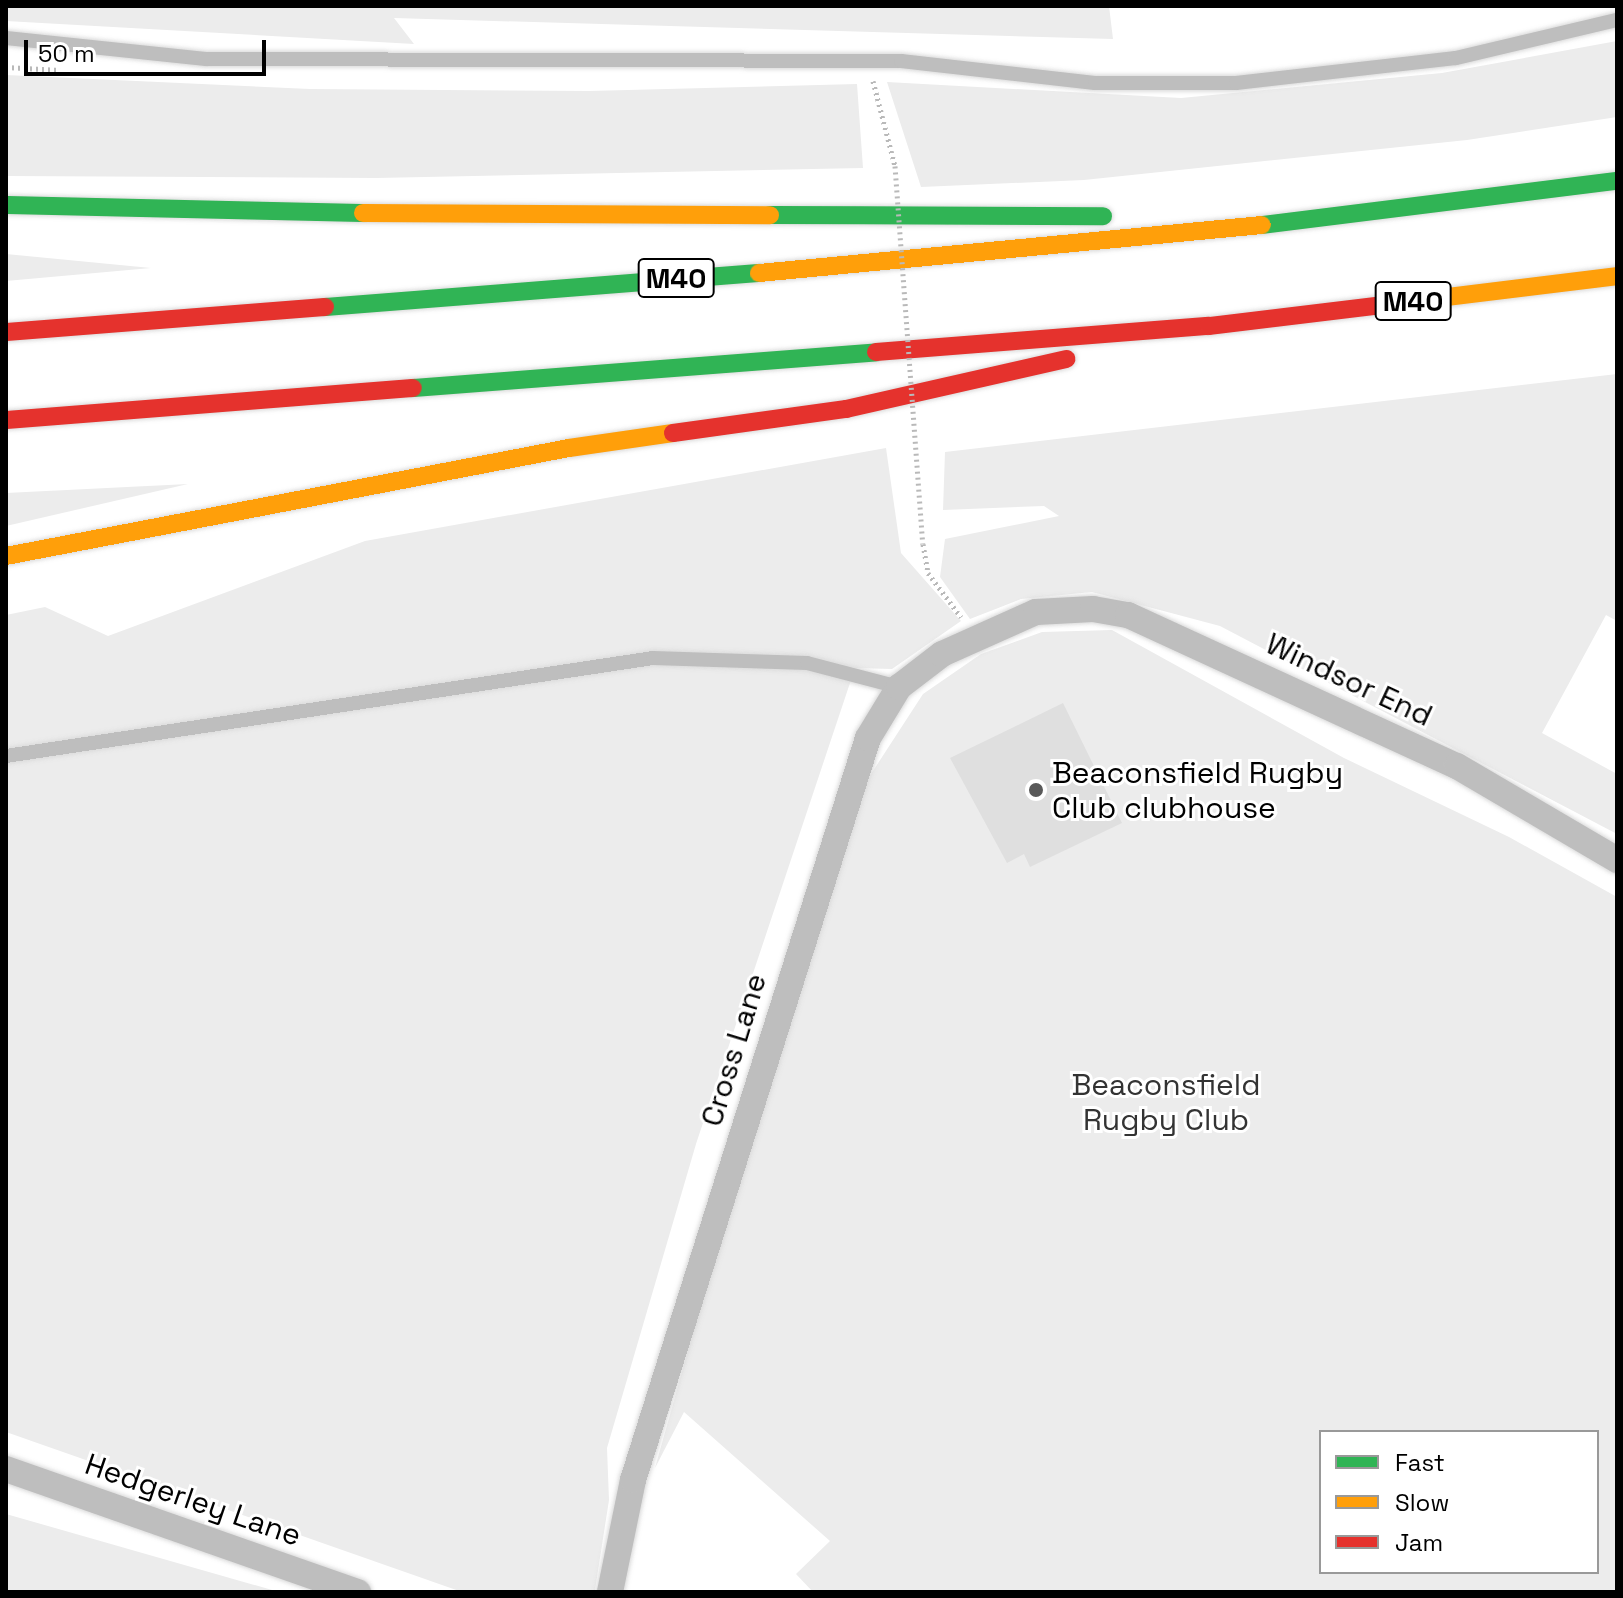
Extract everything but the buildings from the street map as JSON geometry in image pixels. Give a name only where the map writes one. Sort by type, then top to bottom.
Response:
[{"type":"highway","name":"M40","points":[[6,332],[855,265],[1346,217],[1617,181]]},
{"type":"highway","name":"M40","points":[[6,205],[163,212],[1346,217]]},
{"type":"highway","name":"M40","points":[[6,420],[1209,326],[1617,276]]},
{"type":"highway","name":"M40","points":[[6,556],[569,448],[846,409],[1209,326]]},
{"type":"street","name":"Windsor End","points":[[1036,612],[1093,609],[1128,615],[1457,766],[1617,860]]},
{"type":"street","name":"Cross Lane","points":[[610,1592],[633,1480],[868,738],[899,687],[942,654],[1036,612]]},
{"type":"street","name":"Hedgerley Lane","points":[[6,1469],[358,1592]]},
{"type":"lane","points":[[6,38],[206,59],[901,61],[1095,83],[1220,83],[1363,72],[1456,58],[1617,20]]},
{"type":"lane","points":[[6,756],[653,658],[807,663],[899,687]]},
{"type":"path","points":[[895,166],[923,544],[928,573],[975,638]]},
{"type":"green space","points":[[6,6],[1109,6],[1113,39],[394,18],[414,44],[6,21]]},
{"type":"green space","points":[[1617,41],[1617,117],[1467,140],[1084,180],[921,187],[887,82],[1181,98],[1442,73]]},
{"type":"green space","points":[[6,75],[310,89],[589,91],[857,84],[863,168],[376,178],[6,176]]},
{"type":"green space","points":[[6,254],[151,268],[6,281]]},
{"type":"green space","points":[[1617,374],[1617,621],[1606,615],[1542,733],[1617,774],[1617,834],[1220,626],[1092,592],[1021,599],[970,619],[940,577],[945,539],[1059,516],[1044,506],[943,510],[945,452]]},
{"type":"green space","points":[[886,448],[901,553],[961,621],[892,669],[855,668],[696,1144],[607,1448],[609,1500],[595,1590],[462,1592],[6,1432],[6,615],[45,607],[108,636],[365,541]]},
{"type":"green space","points":[[188,484],[6,526],[6,493]]},
{"type":"green space","name":"Beaconsfield Rugby Club","points":[[1112,630],[1344,758],[1509,837],[1617,897],[1617,1592],[813,1592],[796,1574],[830,1541],[684,1412],[655,1468],[834,831],[923,694],[981,654],[1042,632]]},
{"type":"green space","points":[[6,1514],[279,1592],[6,1592]]},
{"type":"traffic: fast","points":[[1262,225],[1617,181]]},
{"type":"traffic: fast","points":[[6,205],[363,213]]},
{"type":"traffic: fast","points":[[770,215],[1103,216]]},
{"type":"traffic: fast","points":[[325,307],[759,273]]},
{"type":"traffic: fast","points":[[413,388],[876,352]]},
{"type":"traffic: slow","points":[[363,213],[770,215]]},
{"type":"traffic: slow","points":[[759,273],[1262,225]]},
{"type":"traffic: slow","points":[[1398,303],[1617,276]]},
{"type":"traffic: slow","points":[[6,556],[569,448],[673,433]]},
{"type":"traffic: jam","points":[[876,352],[1209,326],[1398,303]]},
{"type":"traffic: jam","points":[[6,332],[325,307]]},
{"type":"traffic: jam","points":[[673,433],[846,409],[1066,359]]},
{"type":"traffic: jam","points":[[6,420],[413,388]]},
{"type":"place","name":"Beaconsfield Rugby Club clubhouse","points":[[1036,790]]}]
